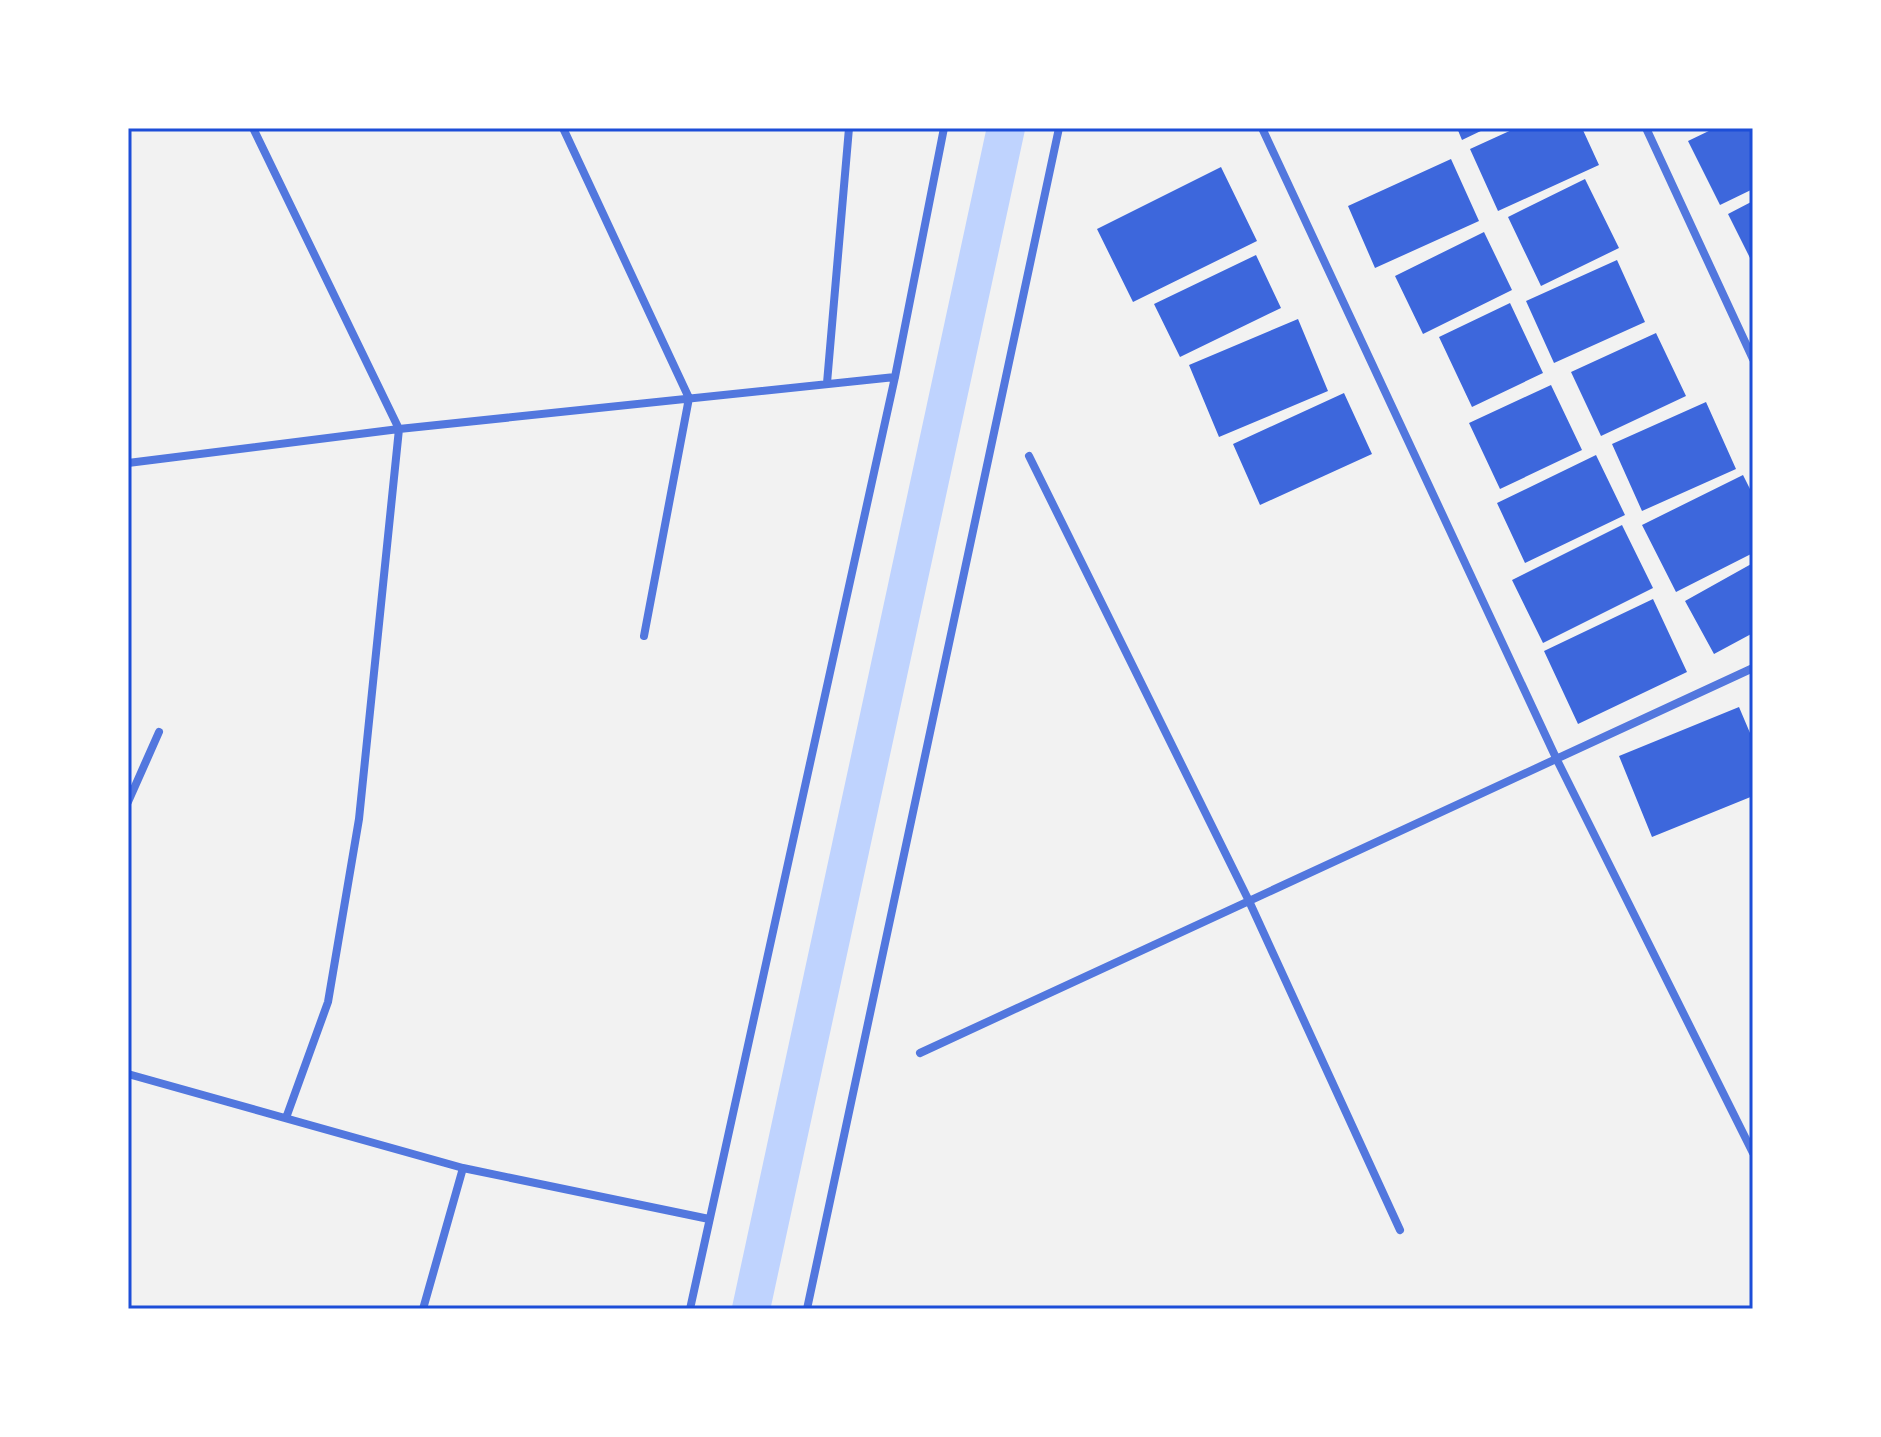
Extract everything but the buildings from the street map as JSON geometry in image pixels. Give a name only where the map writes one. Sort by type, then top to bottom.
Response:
[{"type":"street","points":[[253,128],[399,429],[359,819],[328,1002],[286,1118]]},
{"type":"street","points":[[563,128],[689,398],[644,636]]},
{"type":"street","points":[[827,383],[849,128]]},
{"type":"street","points":[[690,1309],[895,377],[944,128]]},
{"type":"street","points":[[807,1309],[1059,128]]},
{"type":"street","points":[[1262,128],[1557,760],[1753,1153]]},
{"type":"street","points":[[1646,128],[1753,359]]},
{"type":"street","points":[[128,463],[399,429],[895,377]]},
{"type":"street","points":[[1029,456],[1249,901],[1400,1230]]},
{"type":"street","points":[[920,1053],[1753,668]]},
{"type":"street","points":[[128,802],[159,732]]},
{"type":"street","points":[[128,1074],[463,1168],[709,1219]]},
{"type":"street","points":[[423,1309],[463,1168]]},
{"type":"waterway","points":[[751,1309],[1006,128]]}]
